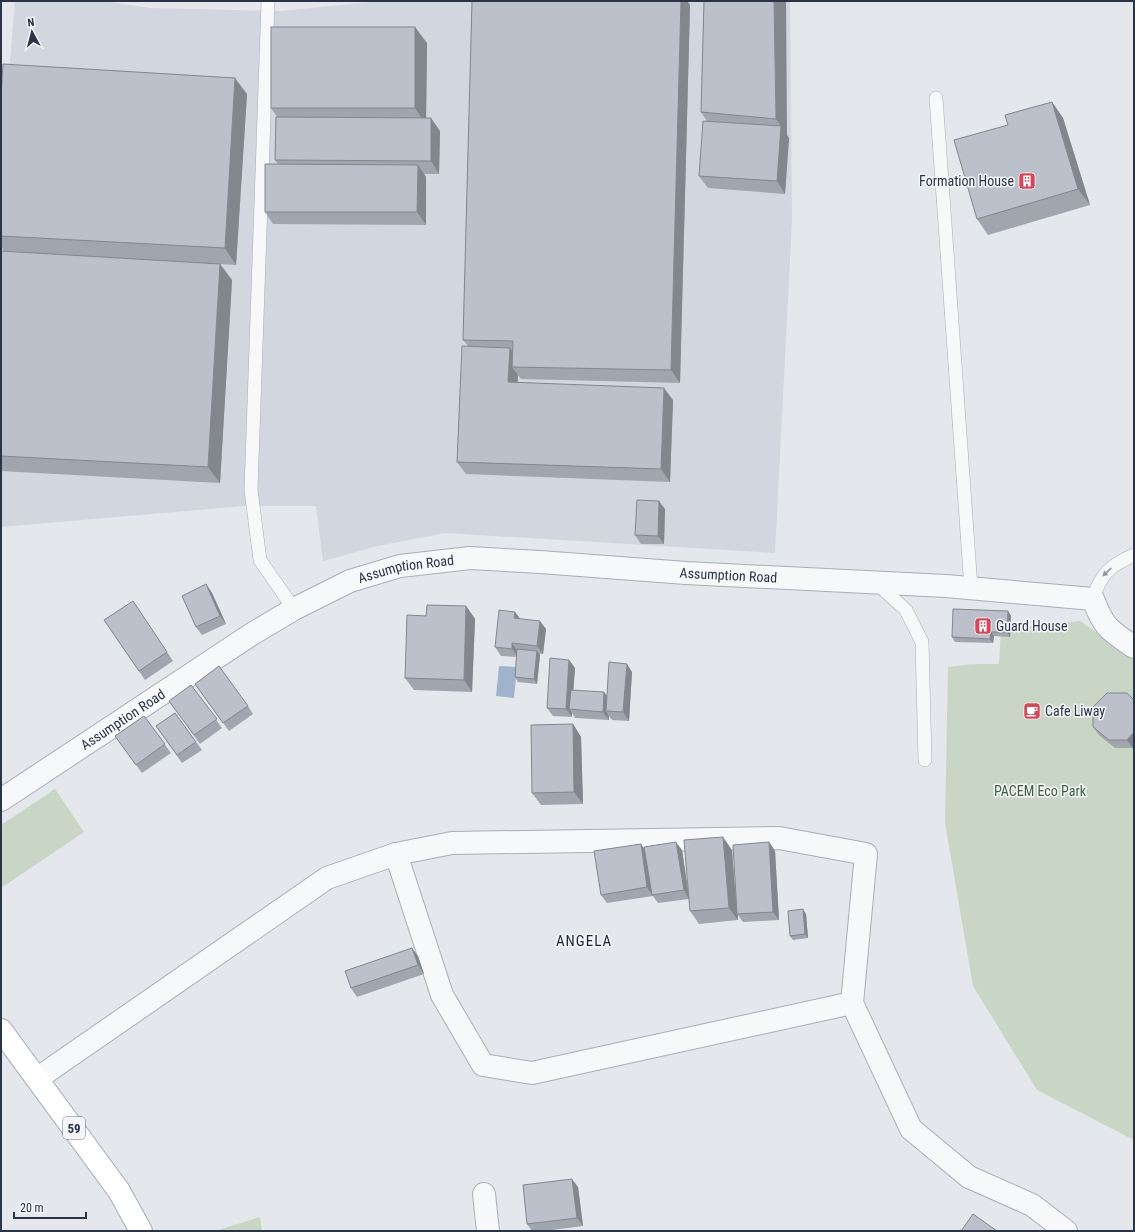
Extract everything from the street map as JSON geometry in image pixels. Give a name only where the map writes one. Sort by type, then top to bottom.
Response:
[{"type":"main road","name":"59","points":[[1,1030],[38,1078],[119,1191],[141,1231]]},
{"type":"street","name":"Assumption Road","points":[[1,800],[294,608],[350,581],[400,566],[470,558],[686,573],[972,588],[1093,600]]},
{"type":"street","points":[[1093,600],[1100,618],[1110,631],[1134,647]]},
{"type":"street","points":[[38,1078],[327,878],[396,854],[452,843],[778,838],[866,854],[852,1002],[911,1129],[969,1177],[1032,1205],[1066,1231]]},
{"type":"street","points":[[396,854],[442,995],[483,1064],[532,1073],[852,1002]]},
{"type":"street","points":[[484,1194],[488,1231]]},
{"type":"lane","points":[[268,1],[251,490],[260,560],[294,608]]},
{"type":"lane","points":[[936,98],[972,588]]},
{"type":"lane","points":[[1093,600],[1098,583],[1105,573],[1121,560],[1134,555]]},
{"type":"lane","points":[[875,582],[906,610],[922,642],[925,760]]},
{"type":"shaded area","points":[[15,1],[103,1],[150,8],[282,11],[379,1],[790,1],[792,220],[775,553],[445,533],[378,546],[323,561],[316,506],[244,506],[1,527],[1,172]]},
{"type":"green space","name":"PACEM Eco Park","points":[[1080,621],[1134,659],[1134,1140],[1037,1090],[973,986],[945,823],[948,667],[974,664],[999,664],[1001,629]]},
{"type":"green space","points":[[55,789],[84,832],[1,888],[1,825]]},
{"type":"green space","points":[[260,1217],[262,1231],[215,1231]]},
{"type":"water","points":[[499,666],[517,667],[514,698],[496,696]]},
{"type":"building","points":[[472,1],[681,1],[671,370],[512,367],[513,341],[463,340]]},
{"type":"building","points":[[704,1],[774,1],[776,119],[701,112]]},
{"type":"building","points":[[271,27],[415,27],[415,108],[271,108]]},
{"type":"building","points":[[3,64],[235,78],[225,248],[1,236],[1,97]]},
{"type":"building","name":"Formation House","points":[[1052,102],[1078,189],[977,219],[954,140],[1008,125],[1005,115]]},
{"type":"building","points":[[276,117],[431,118],[431,161],[275,160]]},
{"type":"building","points":[[703,121],[781,126],[777,181],[699,176]]},
{"type":"building","points":[[265,164],[418,165],[417,212],[265,212]]},
{"type":"building","points":[[1,251],[220,264],[208,467],[1,456]]},
{"type":"building","points":[[462,346],[510,348],[508,382],[664,388],[661,469],[457,462]]},
{"type":"building","points":[[637,500],[659,501],[658,536],[635,535]]},
{"type":"building","points":[[206,584],[220,616],[196,627],[182,596]]},
{"type":"building","points":[[133,601],[167,652],[139,671],[104,620]]},
{"type":"building","points":[[427,605],[466,606],[464,680],[405,678],[407,615],[426,616]]},
{"type":"building","name":"Guard House","points":[[953,609],[1008,611],[1007,632],[991,632],[990,639],[952,637]]},
{"type":"building","points":[[499,610],[515,612],[514,618],[540,621],[537,646],[512,643],[512,649],[495,647]]},
{"type":"building","points":[[517,649],[537,651],[534,679],[515,677]]},
{"type":"building","points":[[550,658],[569,660],[566,709],[547,708]]},
{"type":"building","points":[[609,662],[627,664],[623,712],[606,711]]},
{"type":"building","points":[[219,666],[248,706],[223,723],[195,684]]},
{"type":"building","points":[[191,685],[217,719],[194,735],[169,701]]},
{"type":"building","points":[[571,690],[604,692],[603,712],[569,709]]},
{"type":"building","points":[[1107,693],[1127,693],[1134,700],[1134,732],[1127,740],[1109,740],[1093,727],[1093,707]]},
{"type":"building","points":[[175,713],[196,742],[177,755],[156,726]]},
{"type":"building","points":[[144,716],[165,744],[136,765],[115,736]]},
{"type":"building","points":[[573,724],[574,792],[532,793],[531,725]]},
{"type":"building","points":[[723,837],[729,908],[690,911],[684,840]]},
{"type":"building","points":[[676,842],[684,890],[652,895],[644,847]]},
{"type":"building","points":[[769,842],[773,912],[737,914],[733,845]]},
{"type":"building","points":[[641,844],[647,887],[601,895],[594,851]]},
{"type":"building","points":[[803,909],[805,934],[790,936],[788,911]]},
{"type":"building","points":[[412,948],[418,965],[351,988],[345,971]]},
{"type":"building","points":[[572,1179],[577,1218],[527,1224],[523,1185]]},
{"type":"building","points":[[973,1214],[997,1231],[961,1231]]},
{"type":"place","name":"Formation House","points":[[1027,181]]},
{"type":"place","name":"Guard House","points":[[983,626]]},
{"type":"place","name":"Cafe Liway","points":[[1032,711]]},
{"type":"district","name":"ANGELA","points":[[584,941]]}]
